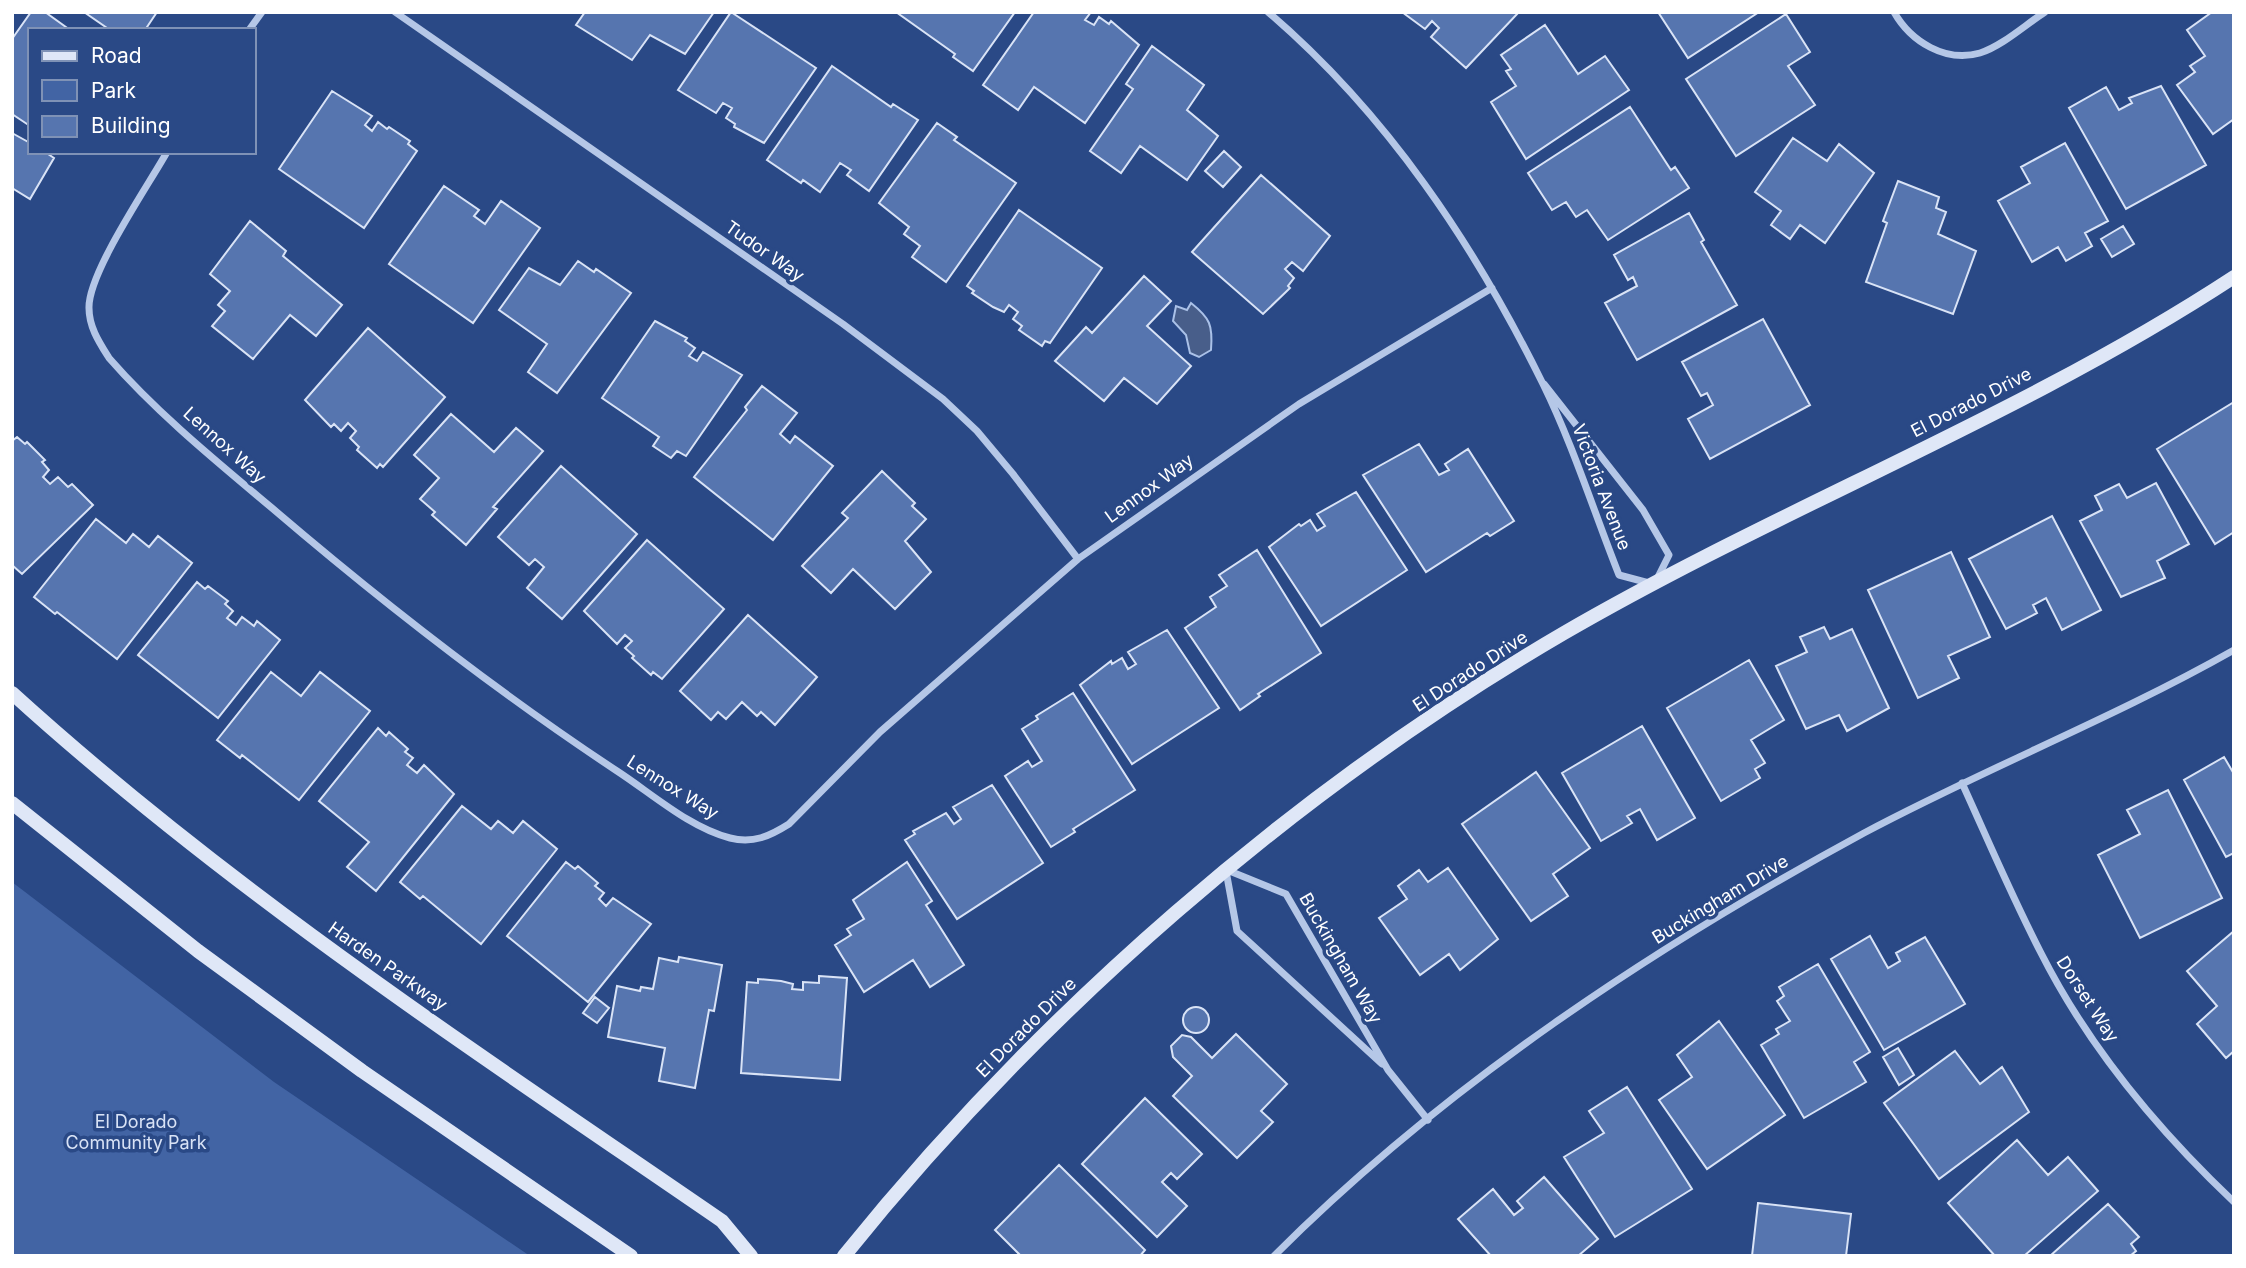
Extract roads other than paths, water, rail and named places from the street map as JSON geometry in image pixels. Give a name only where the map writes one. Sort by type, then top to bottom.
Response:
[{"type":"street","points":[[250,28],[262,12]]},
{"type":"street","name":"Tudor Way","points":[[396,12],[843,324],[943,399],[977,431],[1078,559]]},
{"type":"street","name":"Victoria Avenue","points":[[1268,12],[1325,64],[1384,130],[1453,224],[1492,288],[1544,384],[1619,575],[1655,584],[1669,555],[1643,510],[1544,384]]},
{"type":"street","points":[[1894,12],[1914,36],[1929,47],[1945,54],[1963,56],[1983,52],[2045,12]]},
{"type":"street","name":"Lennox Way","points":[[166,154],[91,293],[91,323],[109,358],[223,467],[405,617],[572,741],[714,832],[743,840],[758,840],[789,824],[880,732],[1078,559],[1299,404],[1492,288]]},
{"type":"street","name":"El Dorado Drive","points":[[844,1256],[946,1137],[1030,1049],[1134,949],[1226,870],[1444,709],[1564,634],[1655,584],[1825,494],[2065,376],[2234,277]]},
{"type":"street","name":"Buckingham Drive","points":[[1274,1256],[1428,1120],[1516,1051],[1650,959],[1841,846],[1962,783],[2148,696],[2234,650]]},
{"type":"street","name":"Harden Parkway","points":[[12,693],[174,832],[330,950],[722,1221],[751,1256]]},
{"type":"street","name":"Dorset Way","points":[[1962,783],[2042,956],[2074,1009],[2159,1125],[2234,1202]]},
{"type":"street","points":[[12,803],[253,991],[362,1071],[631,1256]]},
{"type":"street","name":"Buckingham Way","points":[[1226,870],[1286,894],[1388,1070],[1428,1120]]},
{"type":"street","name":"Buckingham Way","points":[[1226,870],[1237,931],[1388,1070]]},
{"type":"park label","name":"El Dorado Community Park","points":[[136,1131]]}]
